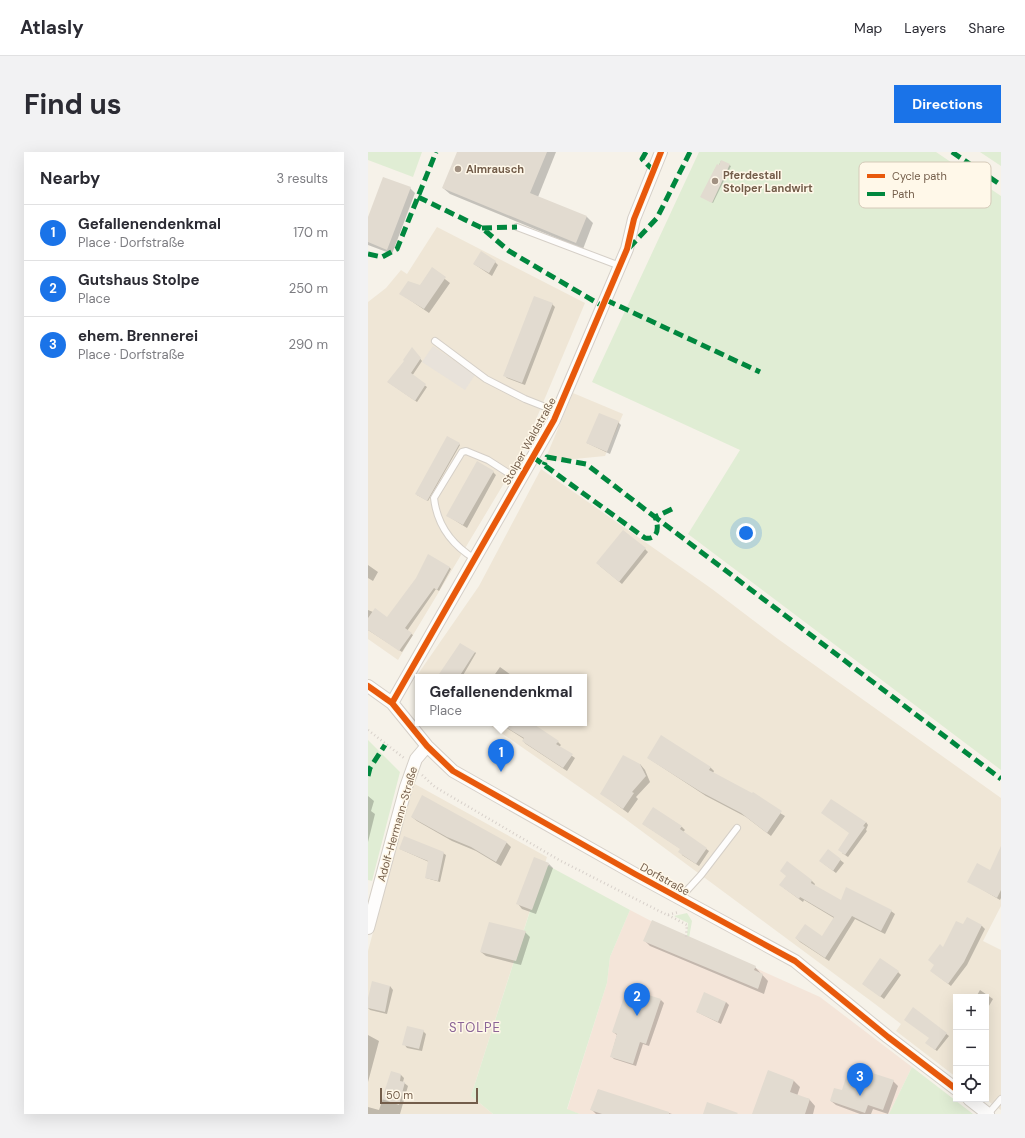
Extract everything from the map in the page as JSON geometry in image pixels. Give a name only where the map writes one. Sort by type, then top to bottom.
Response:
[{"type":"street","name":"Stolper Waldstraße","points":[[392,703],[558,412],[627,249],[634,219],[661,152]]},
{"type":"street","name":"Dorfstraße","points":[[368,686],[392,703],[427,746],[453,771],[795,961],[888,1037],[953,1086]]},
{"type":"street","name":"Adolf-Hermann-Straße","points":[[368,928],[413,767],[427,746]]},
{"type":"street","points":[[973,1102],[988,1114]]},
{"type":"lane","points":[[517,227],[620,266]]},
{"type":"lane","points":[[435,341],[486,379],[525,399],[558,412]]},
{"type":"lane","points":[[475,559],[463,552],[446,533],[440,524],[434,498],[462,452],[466,451],[488,460],[519,480]]},
{"type":"lane","points":[[680,898],[701,875],[737,828]]},
{"type":"lane","points":[[988,1114],[1001,1098]]},
{"type":"path","points":[[368,730],[435,787],[558,860],[687,925],[686,937]]},
{"type":"path","points":[[667,914],[685,911],[692,904]]},
{"type":"shaded area","points":[[437,227],[585,303],[521,455],[398,660],[368,639],[368,302],[386,288],[401,270],[407,274]]},
{"type":"shaded area","points":[[433,346],[475,375],[465,390],[422,362]]},
{"type":"shaded area","points":[[573,393],[623,414],[605,456],[544,462]]},
{"type":"shaded area","points":[[541,469],[712,589],[778,639],[1001,798],[1001,906],[983,941],[1001,950],[1001,1110],[989,1102],[989,994],[953,994],[953,1075],[896,1031],[901,1024],[875,1004],[624,818],[491,726],[587,726],[587,674],[418,674],[479,586]]},
{"type":"shaded area","points":[[413,783],[547,857],[471,1096],[493,1114],[368,1114],[368,951]]},
{"type":"shaded area","points":[[630,910],[653,922],[820,997],[912,1067],[889,1114],[580,1114],[567,1110],[607,983],[610,957]]},
{"type":"green space","points":[[368,152],[422,152],[413,177],[368,160]]},
{"type":"green space","points":[[699,152],[936,152],[951,162],[859,162],[859,208],[991,208],[991,189],[1001,196],[1001,770],[688,534],[740,450],[592,382]]},
{"type":"green space","points":[[980,152],[1001,152],[1001,166]]},
{"type":"green space","points":[[368,740],[400,772],[372,881],[368,880]]},
{"type":"green space","points":[[545,864],[630,910],[610,957],[607,983],[567,1109],[580,1114],[493,1114],[471,1096]]},
{"type":"green space","points":[[687,913],[692,921],[689,938],[687,936],[688,923],[674,916]]},
{"type":"green space","points":[[912,1067],[953,1099],[953,1102],[957,1102],[973,1114],[889,1114]]},
{"type":"building","points":[[457,152],[547,152],[530,193],[587,216],[576,243],[442,188]]},
{"type":"building","name":"Pferdestall Stolper Landwirt","points":[[721,160],[730,164],[712,203],[700,197],[717,164],[719,165]]},
{"type":"building","points":[[383,177],[411,187],[387,250],[368,242],[368,217]]},
{"type":"building","points":[[481,251],[496,261],[489,273],[473,264]]},
{"type":"building","points":[[432,267],[446,277],[424,309],[399,294],[408,281],[420,285]]},
{"type":"building","points":[[534,296],[553,303],[522,383],[503,376]]},
{"type":"building","points":[[412,347],[421,358],[411,373],[426,384],[415,401],[387,382],[404,361],[403,360]]},
{"type":"building","points":[[599,413],[619,421],[607,452],[586,443]]},
{"type":"building","points":[[447,436],[460,443],[427,501],[415,494]]},
{"type":"building","points":[[477,461],[494,471],[463,525],[446,516]]},
{"type":"building","points":[[623,530],[646,548],[619,582],[596,563]]},
{"type":"building","points":[[428,554],[450,567],[437,590],[434,588],[405,628],[412,633],[399,651],[368,630],[368,618],[375,608],[387,617],[416,578]]},
{"type":"building","points":[[460,643],[475,652],[461,674],[439,674]]},
{"type":"building","points":[[504,726],[536,726],[559,741],[556,744],[573,754],[563,768],[522,741],[524,738]]},
{"type":"building","points":[[661,735],[711,767],[709,770],[752,793],[753,792],[782,811],[767,833],[741,813],[701,792],[647,758]]},
{"type":"building","points":[[623,755],[640,764],[646,776],[632,792],[634,793],[623,809],[600,794]]},
{"type":"building","points":[[422,795],[507,842],[496,862],[471,847],[447,837],[411,817]]},
{"type":"building","points":[[831,799],[866,822],[863,826],[865,827],[845,855],[838,850],[849,833],[821,813]]},
{"type":"building","points":[[653,807],[682,826],[680,829],[707,848],[696,864],[678,852],[680,849],[642,824]]},
{"type":"building","points":[[404,836],[444,852],[438,881],[425,878],[428,861],[399,849]]},
{"type":"building","points":[[1001,846],[1001,890],[997,898],[967,882],[977,863],[990,870]]},
{"type":"building","points":[[828,849],[841,859],[833,871],[819,861]]},
{"type":"building","points":[[534,857],[549,863],[532,910],[516,904]]},
{"type":"building","points":[[787,861],[812,880],[811,883],[841,900],[846,887],[892,910],[881,931],[852,916],[825,958],[795,938],[805,924],[822,936],[834,917],[800,897],[799,899],[779,885],[786,876],[780,871]]},
{"type":"building","points":[[967,917],[982,925],[964,962],[948,984],[930,971],[934,965],[928,960],[940,944],[943,947],[956,921],[963,924]]},
{"type":"building","points":[[652,920],[756,966],[754,970],[763,974],[758,989],[643,941]]},
{"type":"building","points":[[489,922],[526,931],[516,961],[480,952]]},
{"type":"building","points":[[880,958],[899,971],[880,997],[862,984]]},
{"type":"building","points":[[372,981],[390,986],[385,1012],[368,1008],[368,998]]},
{"type":"building","points":[[627,988],[661,999],[646,1044],[640,1042],[633,1064],[610,1057],[617,1034],[612,1032]]},
{"type":"building","points":[[704,992],[726,1002],[718,1022],[696,1012]]},
{"type":"building","points":[[913,1007],[947,1033],[935,1050],[925,1043],[929,1038],[904,1020]]},
{"type":"building","points":[[407,1026],[424,1030],[419,1049],[402,1045]]},
{"type":"building","points":[[860,1069],[894,1080],[883,1110],[868,1105],[865,1113],[830,1101],[834,1088],[842,1090],[848,1071],[858,1075]]},
{"type":"building","points":[[768,1070],[794,1080],[790,1092],[810,1099],[805,1114],[752,1114]]},
{"type":"building","points":[[391,1071],[401,1074],[400,1081],[405,1082],[399,1105],[382,1099]]},
{"type":"building","points":[[598,1089],[669,1112],[669,1114],[602,1114],[590,1110]]},
{"type":"building","points":[[707,1102],[738,1113],[703,1114]]},
{"type":"marked path","points":[[368,254],[382,257],[397,249],[436,152]]},
{"type":"marked path","points":[[646,152],[642,159],[653,170]]},
{"type":"marked path","points":[[629,248],[657,218],[690,152]]},
{"type":"marked path","points":[[952,152],[967,162]]},
{"type":"marked path","points":[[991,178],[1001,185]]},
{"type":"marked path","points":[[418,197],[482,228],[509,251],[604,307]]},
{"type":"marked path","points":[[482,228],[517,227]]},
{"type":"marked path","points":[[606,300],[760,372]]},
{"type":"marked path","points":[[533,457],[645,538],[653,537],[657,532],[655,517],[586,464],[547,457],[544,465]]},
{"type":"marked path","points":[[672,509],[655,517],[1001,779]]},
{"type":"marked path","points":[[368,776],[370,768],[385,745]]},
{"type":"cycle path","points":[[392,703],[554,420],[627,249],[634,219],[661,152]]},
{"type":"cycle path","points":[[368,686],[392,703],[427,746],[453,771],[635,874],[795,961],[888,1037],[953,1087]]},
{"type":"place","name":"Almrausch","points":[[458,169]]},
{"type":"place","name":"Pferdestall Stolper Landwirt","points":[[715,181]]},
{"type":"place","name":"Gefallenendenkmal","points":[[501,772]]},
{"type":"place","name":"Gutshaus Stolpe","points":[[637,1016]]},
{"type":"place","name":"ehem. Brennerei","points":[[860,1096]]},
{"type":"district","name":"STOLPE","points":[[475,1027]]}]
